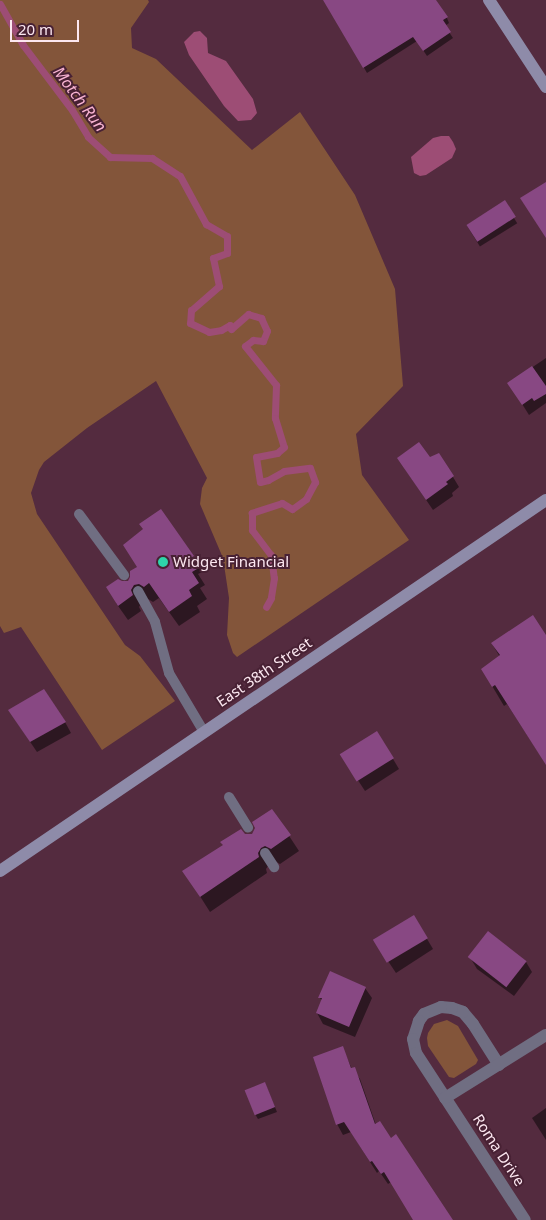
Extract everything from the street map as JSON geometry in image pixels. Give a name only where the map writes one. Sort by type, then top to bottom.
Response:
[{"type":"main road","points":[[489,0],[546,86]]},
{"type":"main road","name":"East 38th Street","points":[[0,871],[546,500]]},
{"type":"street","name":"Roma Drive","points":[[499,1065],[473,1024],[463,1012],[441,1007],[424,1014],[415,1029],[413,1045],[445,1098],[525,1220]]},
{"type":"street","points":[[445,1098],[546,1035]]},
{"type":"lane","points":[[79,514],[124,575]]},
{"type":"lane","points":[[138,591],[155,622],[169,673],[204,732]]},
{"type":"lane","points":[[229,797],[248,828]]},
{"type":"lane","points":[[265,853],[274,867]]},
{"type":"shaded area","points":[[0,0],[148,0],[149,2],[131,28],[132,48],[156,59],[252,150],[300,112],[355,195],[395,289],[403,386],[356,434],[362,475],[409,540],[237,657],[233,653],[227,635],[229,598],[223,558],[200,504],[202,488],[207,478],[156,381],[87,428],[44,462],[39,470],[31,493],[37,514],[125,645],[140,656],[175,701],[102,750],[21,627],[4,633],[0,626]]},
{"type":"shaded area","points":[[200,31],[207,38],[208,53],[226,61],[253,99],[257,113],[251,120],[238,121],[224,106],[189,55],[184,42],[194,32]]},
{"type":"shaded area","points":[[449,136],[453,142],[456,149],[452,158],[426,175],[420,176],[414,173],[411,157],[433,138]]},
{"type":"shaded area","points":[[447,1020],[458,1026],[478,1060],[476,1064],[454,1078],[449,1077],[428,1046],[427,1038],[434,1024]]},
{"type":"building","points":[[323,0],[436,0],[448,17],[443,20],[451,32],[423,51],[413,37],[363,68]]},
{"type":"building","points":[[546,182],[546,238],[520,198]]},
{"type":"building","points":[[505,200],[516,217],[477,242],[466,225]]},
{"type":"building","points":[[532,366],[546,386],[546,394],[534,401],[532,398],[522,405],[507,383]]},
{"type":"building","points":[[419,442],[430,457],[439,453],[454,476],[446,482],[448,484],[426,500],[397,458]]},
{"type":"building","name":"Widget Financial","points":[[161,509],[194,556],[190,558],[197,569],[192,572],[199,583],[189,590],[192,596],[169,612],[149,583],[144,587],[139,584],[134,585],[131,590],[133,595],[118,606],[106,587],[118,579],[128,581],[130,571],[137,567],[123,545],[143,529],[139,524]]},
{"type":"building","points":[[533,615],[546,635],[546,765],[495,685],[492,687],[481,669],[500,655],[491,643]]},
{"type":"building","points":[[44,689],[66,722],[30,742],[8,710]]},
{"type":"building","points":[[377,731],[394,758],[357,781],[340,754]]},
{"type":"building","points":[[272,809],[291,835],[271,849],[265,846],[261,848],[258,853],[259,857],[200,897],[182,871],[223,845],[220,842],[241,829],[245,834],[252,834],[255,828],[252,822]]},
{"type":"building","points":[[414,915],[428,938],[387,963],[373,940]]},
{"type":"building","points":[[488,931],[527,961],[506,987],[468,957]]},
{"type":"building","points":[[330,971],[366,987],[349,1027],[316,1013],[322,998],[318,998]]},
{"type":"building","points":[[343,1046],[351,1068],[355,1067],[375,1124],[380,1121],[391,1138],[396,1134],[453,1220],[413,1220],[384,1172],[381,1174],[372,1161],[370,1162],[344,1122],[336,1125],[313,1057]]},
{"type":"building","points":[[265,1082],[275,1107],[255,1115],[245,1090]]},
{"type":"waterway","name":"Motch Run","points":[[0,4],[23,45],[72,110],[88,137],[110,157],[152,158],[180,176],[206,224],[227,236],[227,253],[213,258],[219,286],[191,310],[190,323],[209,332],[221,330],[230,325],[231,329],[248,314],[261,318],[267,331],[263,341],[253,340],[245,346],[276,385],[275,418],[284,447],[277,453],[256,457],[260,482],[268,480],[284,471],[310,468],[315,482],[306,499],[292,509],[282,503],[252,513],[252,530],[271,555],[274,578],[271,598],[266,607]]},
{"type":"place","name":"Widget Financial","points":[[163,562]]}]
